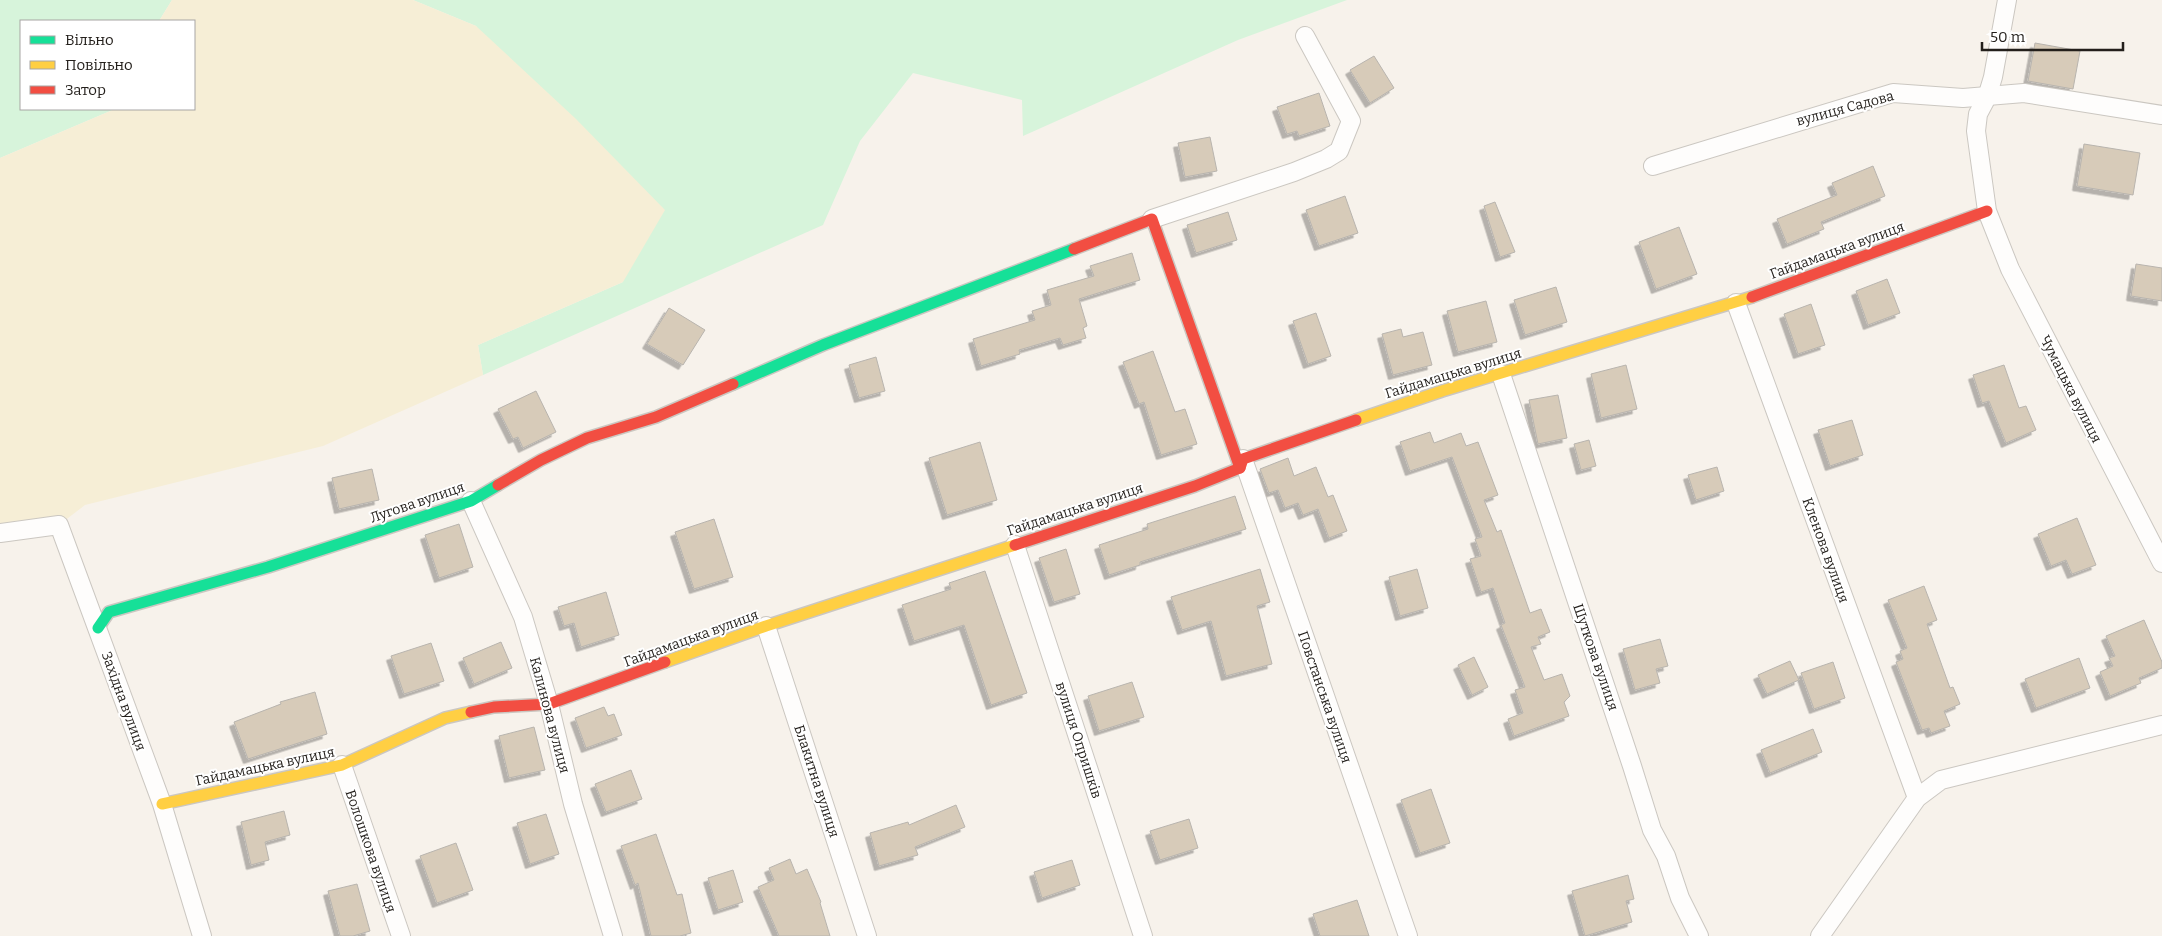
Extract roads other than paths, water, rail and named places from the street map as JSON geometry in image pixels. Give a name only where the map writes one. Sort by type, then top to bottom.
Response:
[{"type":"street","name":"Чумацька вулиця","points":[[2007,0],[1993,77],[1987,96],[1978,114],[1976,131],[1987,211],[2010,270],[2124,494],[2162,563]]},
{"type":"street","points":[[1242,464],[1152,219],[1294,172],[1326,159],[1339,151],[1351,121],[1305,36]]},
{"type":"street","name":"вулиця Садова","points":[[1652,166],[1893,93],[1963,98],[2024,92],[2162,115]]},
{"type":"street","name":"Гайдамацька вулиця","points":[[162,804],[342,766],[444,718],[494,707],[549,704],[766,626],[1195,486],[1242,464],[1442,390],[1736,303],[1987,211]]},
{"type":"street","name":"Лугова вулиця","points":[[98,628],[109,612],[268,567],[471,501],[541,460],[587,438],[656,417],[823,345],[1152,219]]},
{"type":"street","name":"Кленова вулиця","points":[[1736,303],[1917,798]]},
{"type":"street","name":"Шуткова вулиця","points":[[1501,374],[1652,830],[1666,856],[1680,898],[1699,936]]},
{"type":"street","name":"Повстанська вулиця","points":[[1242,464],[1408,936]]},
{"type":"street","name":"Калинова вулиця","points":[[471,501],[523,617],[549,704],[574,804],[613,936]]},
{"type":"street","name":"Західна вулиця","points":[[0,533],[60,525],[162,804],[202,936]]},
{"type":"street","name":"вулиця Опришків","points":[[1015,545],[1143,936]]},
{"type":"street","name":"Блакитна вулиця","points":[[766,626],[867,936]]},
{"type":"street","points":[[1820,936],[1917,798],[1941,780],[2162,726]]},
{"type":"street","name":"Волошкова вулиця","points":[[342,766],[401,936]]}]
